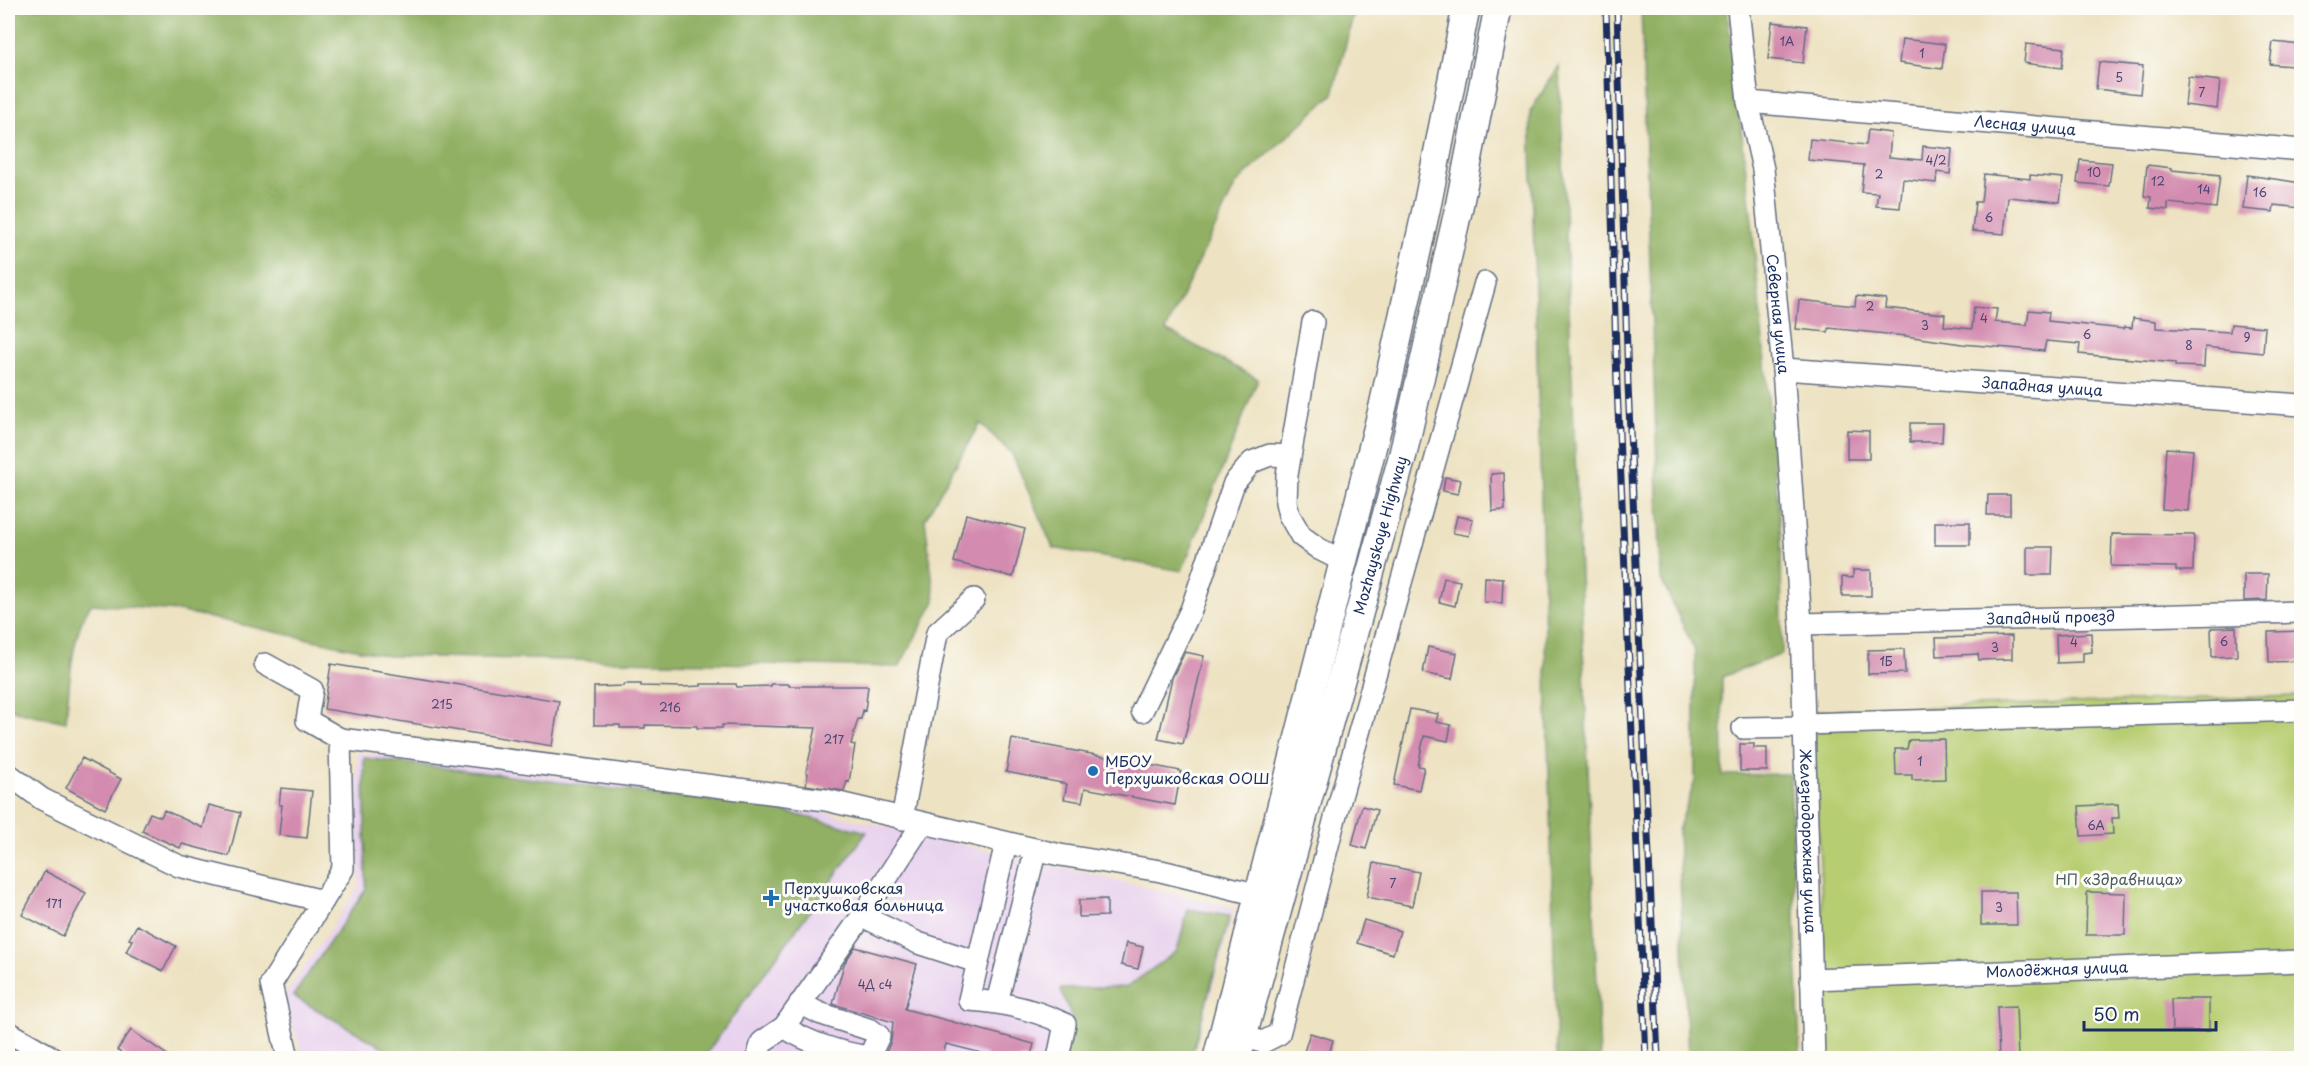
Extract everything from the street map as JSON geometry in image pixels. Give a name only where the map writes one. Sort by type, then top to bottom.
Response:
[{"type":"main road","name":"Mozhayskoye Highway","points":[[1217,1059],[1383,406],[1428,201],[1466,8]]},
{"type":"main road","name":"Mozhayskoye Highway","points":[[1240,1048],[1404,454],[1459,207],[1498,8]]},
{"type":"street","name":"Северная улица","points":[[1738,8],[1748,102],[1763,169],[1783,369],[1801,624]]},
{"type":"street","name":"Лесная улица","points":[[1748,102],[2301,150]]},
{"type":"street","points":[[1240,1048],[1263,1042],[1279,1034],[1338,807],[1485,283]]},
{"type":"street","points":[[1313,322],[1290,456],[1285,490],[1286,502],[1295,526],[1310,543],[1344,562]]},
{"type":"street","name":"Западная улица","points":[[1783,369],[2301,405]]},
{"type":"street","points":[[1142,711],[1191,610],[1234,483],[1252,462],[1270,455],[1290,456]]},
{"type":"street","points":[[757,1059],[762,1042],[784,1028],[862,916],[912,821],[937,633],[974,599]]},
{"type":"street","name":"Западный проезд","points":[[1801,624],[2301,612]]},
{"type":"street","name":"Железнодорожная улица","points":[[1801,624],[1814,1059]]},
{"type":"street","points":[[265,664],[312,690],[307,720],[340,739],[826,800],[1006,843],[1161,871],[1259,895]]},
{"type":"street","points":[[1743,728],[2301,710]]},
{"type":"street","points":[[288,1059],[271,984],[343,869],[340,739]]},
{"type":"street","points":[[8,774],[42,799],[179,866],[323,901]]},
{"type":"street","points":[[1006,843],[969,1000],[997,1002],[1041,1012],[1065,1024],[1058,1059]]},
{"type":"street","points":[[997,1002],[1036,849]]},
{"type":"street","points":[[862,916],[918,943],[977,962]]},
{"type":"street","name":"Молодёжная улица","points":[[1811,979],[2301,961]]},
{"type":"street","points":[[784,1028],[794,1034],[853,1054],[869,1057],[879,1036],[871,1030],[819,1013],[800,1003]]},
{"type":"street","points":[[8,1032],[53,1059]]},
{"type":"shaded area","name":"Перхушковская участковая больница","points":[[357,752],[774,801],[1235,908],[1192,1058],[304,1058],[283,998],[359,887]]},
{"type":"green space","points":[[8,8],[1355,8],[1333,94],[1236,184],[1166,330],[1258,379],[1182,571],[1053,548],[1012,454],[980,423],[925,519],[935,601],[899,667],[388,656],[178,611],[92,604],[85,614],[75,643],[66,722],[16,711],[8,707]]},
{"type":"green space","points":[[1641,8],[1727,8],[1752,222],[1781,538],[1782,654],[1722,677],[1723,775],[1790,774],[1800,1058],[1688,1058],[1678,830],[1695,781],[1695,651],[1661,579]]},
{"type":"green space","points":[[1559,65],[1600,1058],[1557,1058],[1530,112]]},
{"type":"green space","name":"НП «Здравница»","points":[[2301,696],[2301,1058],[1829,1058],[1813,711]]},
{"type":"green space","points":[[364,758],[769,808],[867,832],[703,1058],[470,1058],[464,1054],[461,1058],[401,1058],[293,996],[366,889]]},
{"type":"green space","points":[[1188,909],[1230,916],[1191,1058],[1063,1058],[1073,1021],[1060,989],[1127,987],[1177,951]]},
{"type":"building","points":[[1772,22],[1807,26],[1803,63],[1768,59]]},
{"type":"building","points":[[1902,39],[1945,44],[1942,69],[1899,63]]},
{"type":"building","points":[[2273,42],[2301,45],[2301,67],[2270,64]]},
{"type":"building","points":[[2026,44],[2064,48],[2062,68],[2024,63]]},
{"type":"building","points":[[2099,62],[2143,66],[2140,94],[2096,89]]},
{"type":"building","points":[[2188,77],[2220,81],[2217,109],[2185,105]]},
{"type":"building","points":[[1868,130],[1891,133],[1889,157],[1922,160],[1923,146],[1952,149],[1950,174],[1937,172],[1936,183],[1903,179],[1900,208],[1876,206],[1878,193],[1861,192],[1864,165],[1808,160],[1810,139],[1866,145]]},
{"type":"building","points":[[2080,160],[2112,163],[2109,186],[2077,183]]},
{"type":"building","points":[[2147,165],[2220,175],[2216,208],[2168,203],[2168,210],[2150,208],[2151,197],[2144,196]]},
{"type":"building","points":[[1984,174],[2030,179],[2030,175],[2063,178],[2060,202],[2008,197],[2004,234],[1972,231],[1975,202],[1981,202]]},
{"type":"building","points":[[2247,175],[2301,183],[2301,208],[2274,205],[2273,212],[2243,209]]},
{"type":"building","points":[[1856,296],[1886,299],[1885,308],[1945,314],[1944,326],[1972,329],[1974,307],[1997,309],[1995,322],[2027,325],[2029,310],[2049,312],[2048,321],[2124,329],[2124,327],[2132,328],[2133,318],[2156,321],[2156,328],[2230,332],[2231,324],[2265,327],[2263,353],[2205,347],[2204,367],[2175,366],[2175,363],[2079,354],[2080,344],[2046,341],[2044,351],[1829,328],[1828,332],[1796,329],[1799,300],[1855,306]]},
{"type":"building","points":[[1910,423],[1943,423],[1942,442],[1910,442]]},
{"type":"building","points":[[1847,430],[1869,431],[1869,459],[1847,459]]},
{"type":"building","points":[[2166,448],[2193,450],[2188,511],[2162,509]]},
{"type":"building","points":[[1504,473],[1505,510],[1492,511],[1491,474]]},
{"type":"building","points":[[1445,477],[1461,480],[1458,494],[1443,491]]},
{"type":"building","points":[[1988,495],[2010,495],[2010,515],[1987,515]]},
{"type":"building","points":[[966,514],[1025,529],[1013,577],[954,562]]},
{"type":"building","points":[[1457,516],[1473,519],[1469,536],[1453,533]]},
{"type":"building","points":[[1935,522],[1970,522],[1970,545],[1935,545]]},
{"type":"building","points":[[2112,534],[2194,535],[2193,571],[2176,571],[2176,567],[2111,566]]},
{"type":"building","points":[[2027,547],[2053,547],[2052,575],[2027,575]]},
{"type":"building","points":[[1853,570],[1871,570],[1871,596],[1842,596],[1842,577],[1853,578]]},
{"type":"building","points":[[2244,574],[2268,574],[2267,600],[2244,601]]},
{"type":"building","points":[[1485,577],[1503,578],[1502,603],[1484,602]]},
{"type":"building","points":[[1444,578],[1460,581],[1455,606],[1439,602]]},
{"type":"building","points":[[2236,627],[2237,656],[2212,657],[2211,628]]},
{"type":"building","points":[[2301,631],[2301,661],[2269,662],[2268,632]]},
{"type":"building","points":[[2091,633],[2092,652],[2083,653],[2083,662],[2057,663],[2056,635]]},
{"type":"building","points":[[2012,636],[2012,659],[1979,660],[1978,654],[1937,656],[1936,638]]},
{"type":"building","points":[[1428,647],[1457,653],[1452,679],[1423,673]]},
{"type":"building","points":[[1904,649],[1905,673],[1868,674],[1868,650]]},
{"type":"building","points":[[1185,652],[1204,656],[1183,744],[1158,739],[1172,678]]},
{"type":"building","points":[[331,664],[559,701],[552,746],[324,709]]},
{"type":"building","points":[[624,684],[682,687],[701,686],[701,684],[736,684],[737,687],[771,686],[771,684],[868,686],[865,711],[863,710],[861,719],[858,719],[851,744],[855,745],[849,782],[847,781],[844,791],[806,785],[808,773],[806,772],[816,728],[722,725],[722,728],[697,728],[697,726],[645,725],[645,728],[620,728],[620,725],[594,725],[594,687],[624,686]]},
{"type":"building","points":[[1410,709],[1438,714],[1436,722],[1451,725],[1448,741],[1424,736],[1418,766],[1424,767],[1419,790],[1394,785]]},
{"type":"building","name":"МБОУ Перхушковская ООШ","points":[[1012,739],[1181,771],[1175,805],[1085,788],[1082,802],[1064,799],[1067,784],[1006,772]]},
{"type":"building","points":[[1944,739],[1945,779],[1912,780],[1912,775],[1896,775],[1895,749],[1907,749],[1909,740]]},
{"type":"building","points":[[1740,744],[1754,744],[1754,748],[1767,748],[1767,771],[1740,771]]},
{"type":"building","points":[[82,758],[121,779],[105,809],[66,788]]},
{"type":"building","points":[[281,788],[312,791],[307,838],[279,835]]},
{"type":"building","points":[[2118,804],[2119,818],[2112,818],[2113,834],[2081,836],[2079,806]]},
{"type":"building","points":[[209,805],[240,813],[229,856],[182,844],[180,848],[142,831],[150,813],[161,817],[164,810],[203,828]]},
{"type":"building","points":[[1362,806],[1377,810],[1366,849],[1352,845]]},
{"type":"building","points":[[1374,863],[1419,872],[1412,906],[1367,897]]},
{"type":"building","points":[[45,871],[86,893],[63,936],[22,915]]},
{"type":"building","points":[[1981,892],[2016,892],[2017,925],[1981,925]]},
{"type":"building","points":[[2087,892],[2126,893],[2125,935],[2086,935]]},
{"type":"building","points":[[1107,899],[1107,916],[1079,917],[1079,900]]},
{"type":"building","points":[[1364,920],[1400,931],[1393,954],[1357,943]]},
{"type":"building","points":[[137,925],[176,946],[163,971],[126,952],[132,940],[129,939]]},
{"type":"building","points":[[1126,943],[1143,947],[1138,969],[1121,965]]},
{"type":"building","points":[[855,947],[917,964],[905,1009],[1034,1044],[1030,1059],[985,1059],[986,1054],[946,1044],[942,1059],[883,1059],[891,1041],[893,1022],[833,1004],[844,964]]},
{"type":"building","points":[[2171,999],[2209,999],[2209,1031],[2172,1031]]},
{"type":"building","points":[[2016,1006],[2018,1059],[1999,1059],[1997,1007]]},
{"type":"building","points":[[131,1030],[173,1059],[130,1059],[117,1050]]},
{"type":"building","points":[[1310,1033],[1333,1040],[1328,1059],[1303,1055]]},
{"type":"railway","points":[[1606,8],[1617,386],[1646,1058]]},
{"type":"railway","points":[[1617,8],[1628,385],[1658,1058]]},
{"type":"place","name":"МБОУ Перхушковская ООШ","points":[[1093,771]]},
{"type":"place","name":"Перхушковская участковая больница","points":[[771,898]]}]
